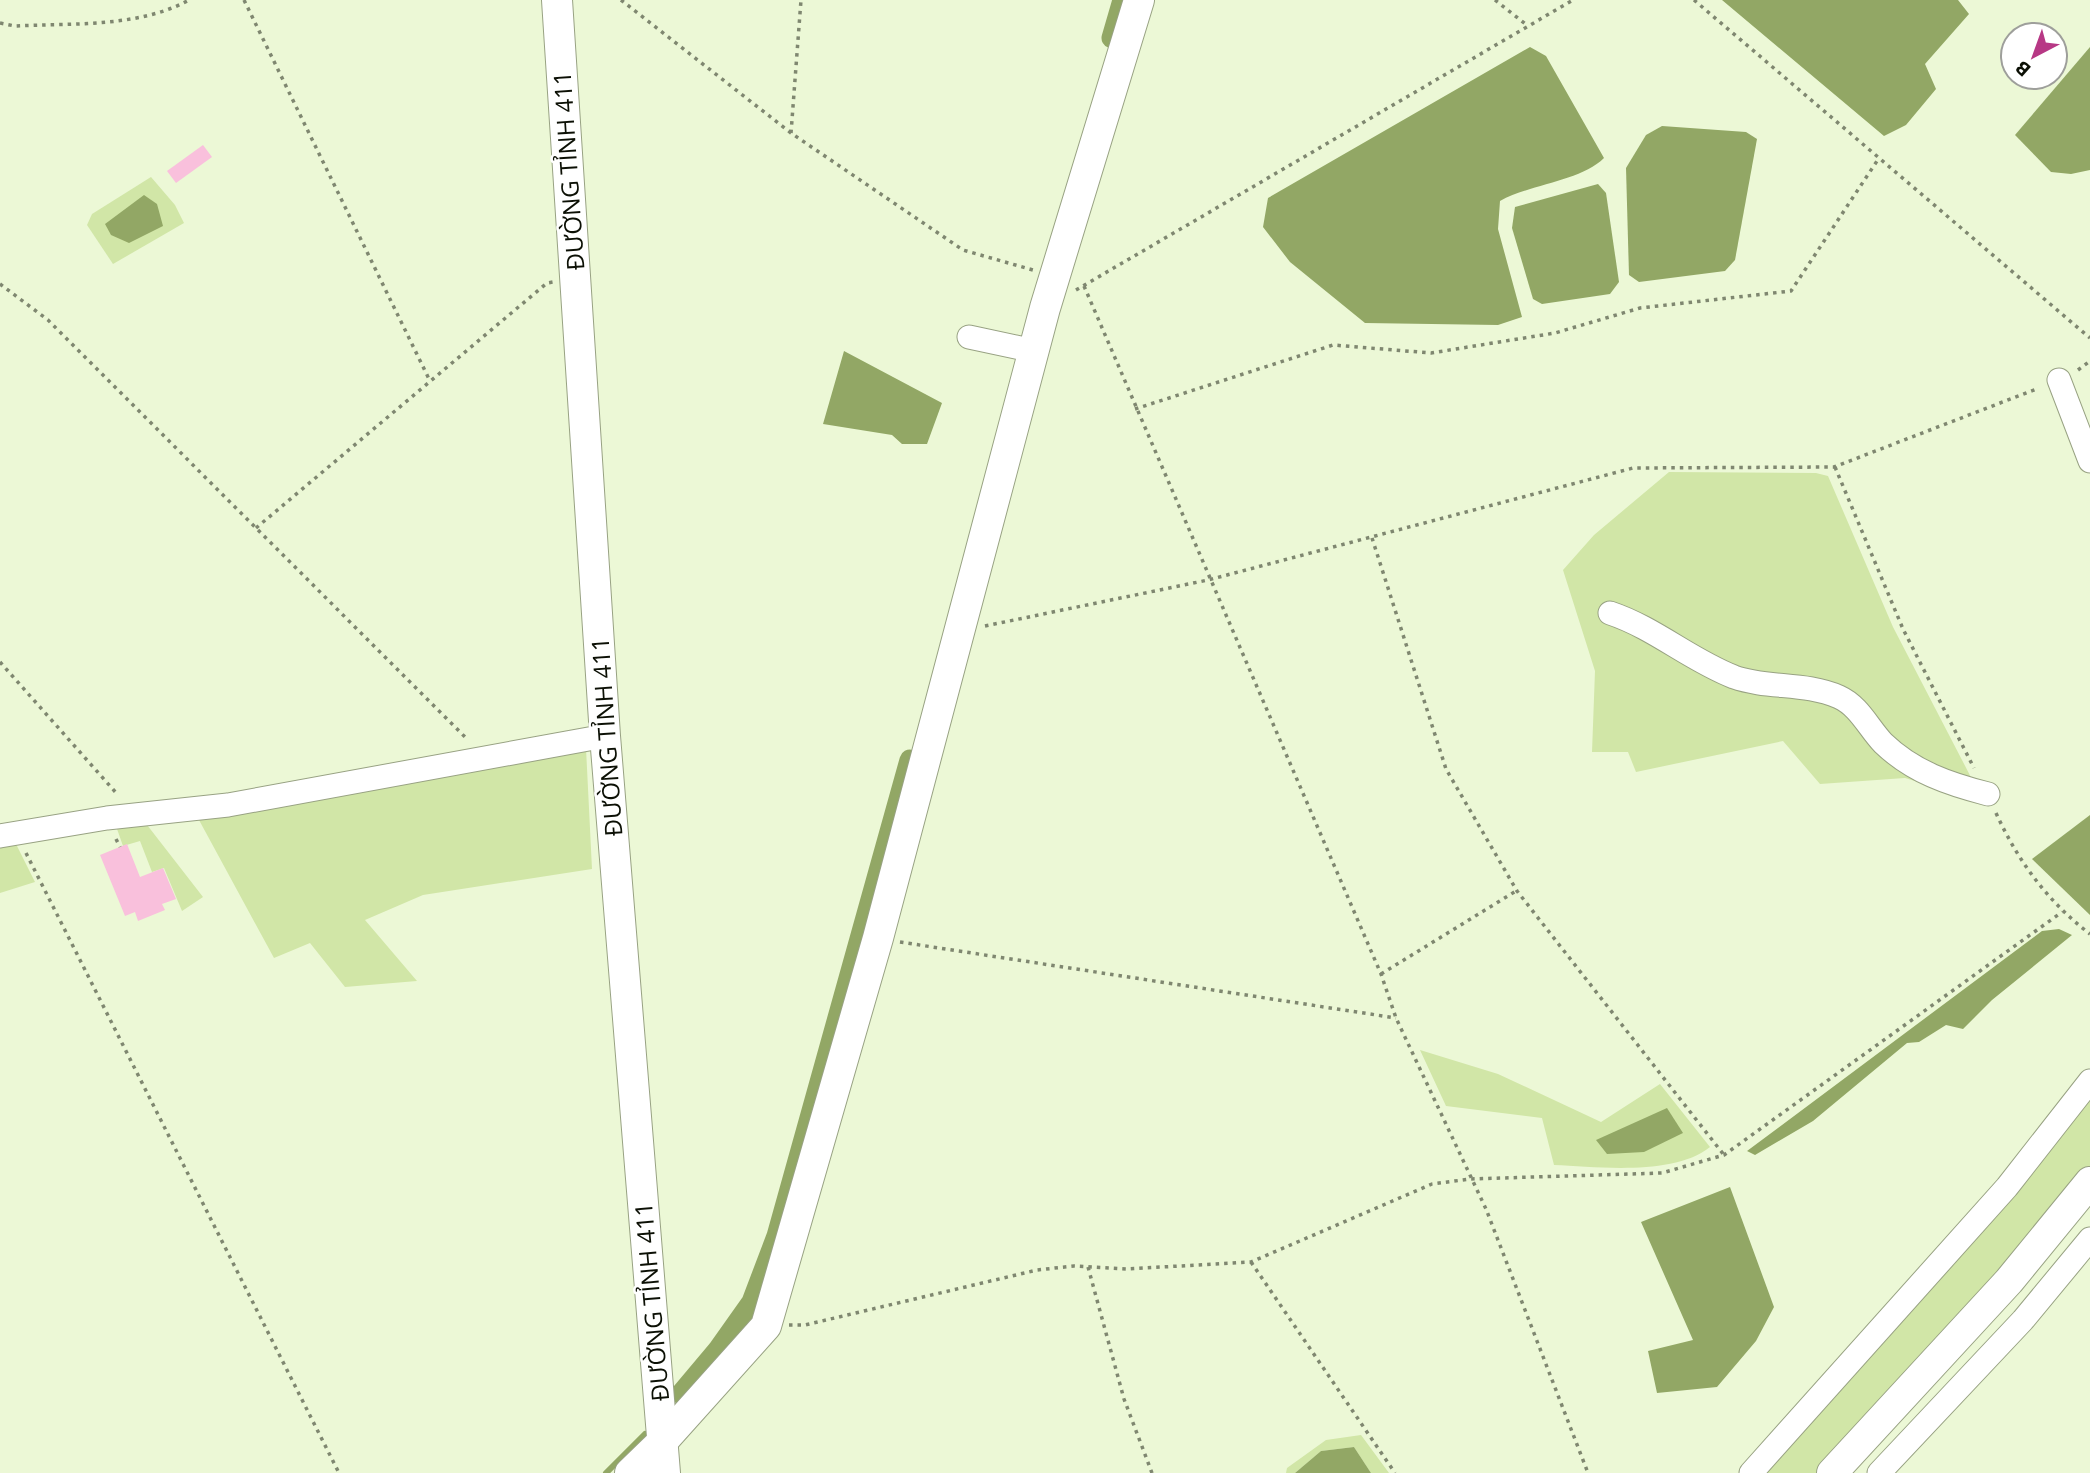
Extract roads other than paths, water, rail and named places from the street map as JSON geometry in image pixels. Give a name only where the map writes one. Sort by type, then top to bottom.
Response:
[{"type":"main road","name":"ĐƯỜNG TỈNH 411","points":[[557,0],[605,736],[665,1473]]},
{"type":"main road","points":[[630,1473],[662,1442],[766,1326],[878,938],[959,630],[1025,349],[1045,308],[1056,276],[1139,0]]},
{"type":"main road","points":[[1832,1473],[2009,1281],[2090,1182]]},
{"type":"street","points":[[969,337],[1025,349]]},
{"type":"street","points":[[2059,380],[2090,461]]},
{"type":"street","points":[[1610,613],[1637,622],[1711,667],[1735,677],[1751,682],[1800,686],[1839,697],[1855,707],[1882,742],[1916,768],[1948,784],[1988,794]]},
{"type":"street","points":[[8,834],[135,815],[228,805],[484,756],[605,736]]},
{"type":"street","points":[[1751,1473],[2007,1187],[2090,1081]]},
{"type":"street","points":[[1879,1473],[2023,1320],[2090,1238]]},
{"type":"waterway","points":[[1112,38],[1123,0]]},
{"type":"waterway","points":[[681,1394],[718,1350],[752,1302],[777,1236],[910,760]]},
{"type":"waterway","points":[[606,1473],[645,1434]]}]
